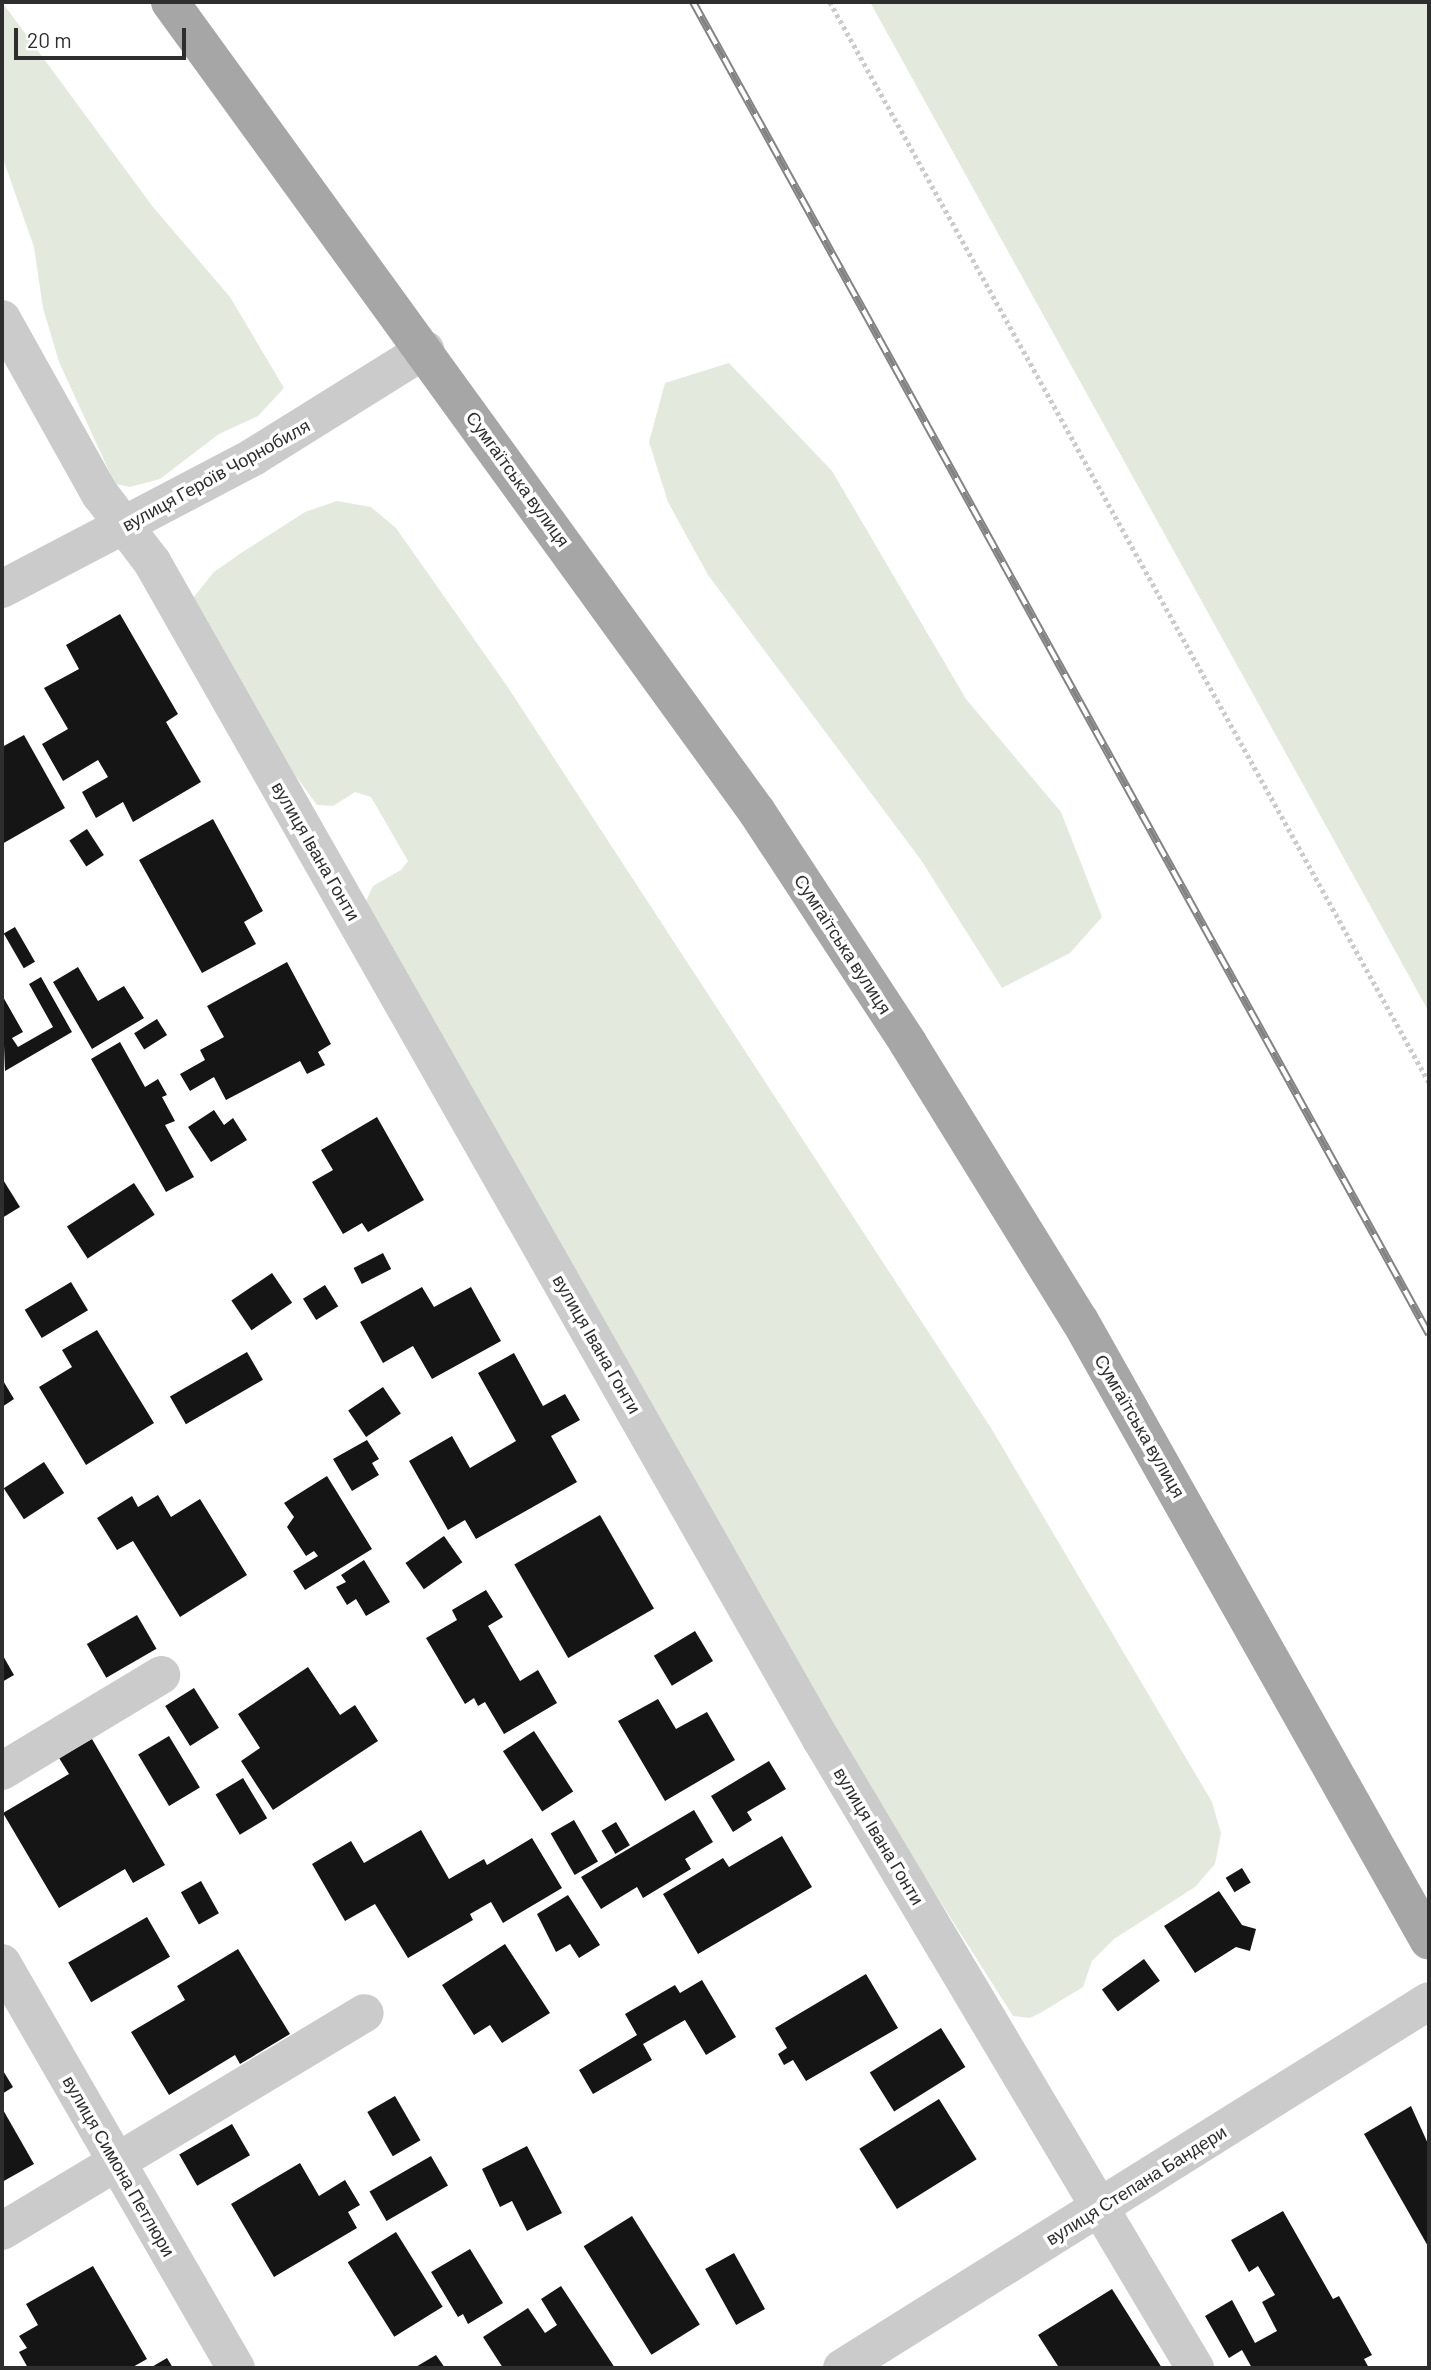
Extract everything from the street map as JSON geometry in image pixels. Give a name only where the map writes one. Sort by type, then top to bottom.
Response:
[{"type":"main road","name":"Сумгаїтська вулиця","points":[[170,2],[425,350],[757,812],[908,1043],[1080,1321],[1429,1941]]},
{"type":"street","name":"вулиця Івана Гонти","points":[[2,319],[100,494],[152,562],[814,1727],[1195,2368]]},
{"type":"street","name":"вулиця Героїв Чорнобиля","points":[[2,589],[288,436],[425,350]]},
{"type":"street","points":[[2,1771],[161,1675]]},
{"type":"street","name":"вулиця Симона Петлюри","points":[[2,1963],[236,2368]]},
{"type":"street","name":"вулиця Степана Бандери","points":[[842,2368],[1429,2001]]},
{"type":"street","points":[[2,2231],[365,2013]]},
{"type":"path","points":[[830,2],[1429,1082]]},
{"type":"shaded area","points":[[2,2],[153,207],[230,297],[284,388],[258,416],[219,434],[160,479],[130,487],[115,484],[59,362],[43,308],[34,247],[2,156]]},
{"type":"shaded area","points":[[870,2],[1429,2],[1429,1012]]},
{"type":"shaded area","points":[[729,363],[832,471],[966,699],[1061,812],[1102,917],[1070,953],[1002,988],[921,860],[708,575],[668,502],[649,442],[665,383]]},
{"type":"shaded area","points":[[337,501],[371,507],[396,528],[507,686],[991,1428],[1212,1802],[1221,1833],[1215,1864],[1195,1887],[1114,1939],[1092,1961],[1083,1987],[1030,2018],[1013,2016],[891,1824],[366,901],[373,886],[401,870],[408,861],[371,797],[355,792],[333,806],[317,805],[295,775],[193,598],[214,572],[241,553],[305,512]]},
{"type":"building","points":[[120,614],[178,714],[166,722],[201,782],[133,822],[123,802],[96,818],[82,792],[108,777],[98,760],[63,781],[42,744],[68,729],[44,688],[79,669],[66,645]]},
{"type":"building","points":[[24,735],[65,808],[2,844],[2,747]]},
{"type":"building","points":[[213,819],[263,911],[244,922],[256,944],[202,973],[139,860]]},
{"type":"building","points":[[87,829],[104,855],[86,866],[69,840]]},
{"type":"building","points":[[15,927],[35,962],[24,968],[4,934]]},
{"type":"building","points":[[287,962],[331,1044],[318,1052],[325,1065],[307,1074],[300,1061],[226,1100],[214,1077],[190,1091],[180,1074],[205,1060],[200,1050],[224,1037],[207,1006]]},
{"type":"building","points":[[78,967],[98,1001],[124,986],[144,1018],[92,1049],[53,982]]},
{"type":"building","points":[[41,977],[72,1032],[5,1071],[2,995],[23,1032],[12,1038],[18,1047],[53,1027],[29,984]]},
{"type":"building","points":[[157,1019],[167,1035],[144,1049],[134,1033]]},
{"type":"building","points":[[120,1042],[145,1087],[158,1079],[167,1095],[162,1097],[175,1121],[165,1125],[194,1177],[166,1192],[91,1059]]},
{"type":"building","points":[[214,1110],[224,1125],[233,1118],[247,1140],[211,1162],[188,1127]]},
{"type":"building","points":[[377,1117],[424,1200],[368,1232],[362,1223],[343,1234],[312,1182],[333,1170],[321,1150]]},
{"type":"building","points":[[2,1178],[20,1207],[2,1218]]},
{"type":"building","points":[[134,1183],[155,1215],[88,1258],[67,1227]]},
{"type":"building","points":[[383,1253],[391,1269],[362,1284],[354,1268]]},
{"type":"building","points":[[272,1273],[292,1303],[252,1330],[231,1300]]},
{"type":"building","points":[[71,1282],[88,1310],[42,1338],[25,1310]]},
{"type":"building","points":[[325,1285],[338,1306],[316,1320],[303,1299]]},
{"type":"building","points":[[422,1287],[434,1307],[471,1287],[501,1341],[432,1379],[413,1346],[383,1363],[360,1322]]},
{"type":"building","points":[[97,1330],[154,1423],[86,1465],[39,1387],[72,1367],[62,1350]]},
{"type":"building","points":[[247,1352],[263,1380],[186,1424],[170,1396]]},
{"type":"building","points":[[514,1353],[543,1406],[565,1394],[580,1420],[551,1436],[577,1482],[476,1539],[465,1520],[448,1530],[409,1461],[452,1436],[470,1468],[516,1441],[478,1373]]},
{"type":"building","points":[[2,1379],[14,1399],[2,1407]]},
{"type":"building","points":[[383,1387],[401,1414],[366,1437],[348,1410]]},
{"type":"building","points":[[367,1440],[379,1459],[372,1463],[379,1475],[352,1491],[333,1459]]},
{"type":"building","points":[[44,1462],[64,1493],[24,1519],[4,1488]]},
{"type":"building","points":[[327,1476],[372,1549],[305,1590],[293,1571],[318,1556],[314,1551],[306,1556],[287,1527],[294,1517],[284,1503]]},
{"type":"building","points":[[158,1495],[171,1517],[200,1499],[247,1575],[180,1617],[133,1541],[117,1550],[97,1518],[132,1496],[138,1507]]},
{"type":"building","points":[[600,1515],[654,1609],[568,1658],[514,1564]]},
{"type":"building","points":[[444,1536],[462,1562],[424,1589],[405,1563]]},
{"type":"building","points":[[364,1560],[390,1602],[366,1616],[356,1599],[347,1605],[336,1587],[346,1582],[341,1575]]},
{"type":"building","points":[[486,1590],[503,1617],[488,1626],[520,1681],[538,1670],[557,1703],[504,1734],[485,1702],[478,1706],[474,1698],[465,1704],[426,1638],[457,1620],[452,1610]]},
{"type":"building","points":[[137,1615],[156,1649],[106,1678],[87,1644]]},
{"type":"building","points":[[695,1631],[713,1661],[672,1686],[654,1656]]},
{"type":"building","points":[[2,1654],[14,1675],[2,1682]]},
{"type":"building","points":[[308,1667],[340,1715],[355,1705],[378,1741],[273,1810],[241,1761],[260,1748],[238,1714]]},
{"type":"building","points":[[194,1688],[219,1728],[190,1746],[165,1706]]},
{"type":"building","points":[[658,1699],[676,1729],[707,1712],[735,1760],[665,1801],[618,1721]]},
{"type":"building","points":[[534,1731],[573,1791],[542,1812],[503,1751]]},
{"type":"building","points":[[169,1736],[200,1787],[169,1806],[138,1755]]},
{"type":"building","points":[[92,1739],[165,1865],[133,1883],[125,1869],[59,1908],[3,1813],[69,1774],[59,1758]]},
{"type":"building","points":[[769,1761],[786,1789],[747,1812],[752,1820],[733,1832],[711,1796]]},
{"type":"building","points":[[243,1778],[267,1818],[240,1835],[216,1794]]},
{"type":"building","points":[[694,1810],[713,1842],[685,1859],[691,1869],[643,1898],[637,1887],[601,1909],[581,1877]]},
{"type":"building","points":[[574,1820],[598,1862],[575,1875],[551,1834]]},
{"type":"building","points":[[616,1822],[630,1845],[615,1854],[601,1831]]},
{"type":"building","points":[[421,1830],[449,1879],[484,1859],[487,1865],[532,1838],[562,1888],[503,1923],[491,1902],[470,1914],[473,1920],[408,1958],[375,1904],[345,1921],[312,1864],[351,1841],[364,1863]]},
{"type":"building","points":[[782,1836],[812,1887],[698,1954],[663,1894],[723,1858],[729,1867]]},
{"type":"building","points":[[1242,1868],[1251,1883],[1234,1892],[1226,1878]]},
{"type":"building","points":[[201,1881],[219,1913],[199,1925],[181,1892]]},
{"type":"building","points":[[1219,1891],[1242,1925],[1256,1929],[1250,1951],[1236,1947],[1195,1973],[1164,1926]]},
{"type":"building","points":[[568,1895],[600,1945],[579,1958],[570,1944],[556,1952],[537,1914]]},
{"type":"building","points":[[147,1917],[170,1957],[91,2002],[68,1962]]},
{"type":"building","points":[[505,1944],[550,2013],[502,2043],[490,2025],[474,2035],[442,1985]]},
{"type":"building","points":[[238,1949],[290,2034],[240,2064],[235,2055],[169,2095],[131,2032],[185,2000],[177,1986]]},
{"type":"building","points":[[1144,1959],[1160,1981],[1118,2011],[1102,1990]]},
{"type":"building","points":[[866,1974],[898,2028],[806,2081],[793,2060],[784,2065],[778,2054],[787,2048],[775,2028]]},
{"type":"building","points":[[702,1980],[736,2037],[706,2055],[685,2020],[643,2044],[652,2060],[593,2094],[579,2070],[637,2035],[625,2014],[675,1985],[680,1993]]},
{"type":"building","points":[[941,2028],[965,2067],[894,2112],[870,2073]]},
{"type":"building","points":[[2,2069],[13,2087],[2,2094]]},
{"type":"building","points":[[395,2096],[420,2140],[393,2156],[367,2112]]},
{"type":"building","points":[[939,2099],[977,2159],[897,2209],[859,2149]]},
{"type":"building","points":[[1411,2106],[1429,2146],[1429,2248],[1364,2134]]},
{"type":"building","points":[[2,2108],[34,2164],[2,2182]]},
{"type":"building","points":[[232,2124],[250,2155],[197,2186],[179,2154]]},
{"type":"building","points":[[527,2146],[562,2213],[527,2231],[512,2201],[500,2207],[482,2169]]},
{"type":"building","points":[[431,2156],[448,2185],[387,2221],[370,2192]]},
{"type":"building","points":[[300,2163],[319,2196],[345,2180],[360,2205],[348,2212],[357,2228],[274,2277],[231,2204]]},
{"type":"building","points":[[1283,2211],[1333,2299],[1339,2296],[1372,2355],[1364,2359],[1369,2368],[1252,2368],[1242,2350],[1229,2358],[1205,2316],[1232,2300],[1255,2343],[1277,2331],[1262,2302],[1275,2295],[1258,2266],[1249,2272],[1231,2240]]},
{"type":"building","points":[[632,2216],[700,2325],[651,2355],[584,2246]]},
{"type":"building","points":[[396,2232],[443,2307],[394,2337],[348,2262]]},
{"type":"building","points":[[470,2249],[503,2303],[468,2324],[463,2314],[458,2317],[431,2272]]},
{"type":"building","points":[[734,2253],[765,2309],[736,2325],[705,2269]]},
{"type":"building","points":[[93,2266],[147,2359],[131,2368],[28,2368],[19,2352],[27,2348],[19,2336],[38,2325],[26,2304]]},
{"type":"building","points":[[561,2286],[615,2368],[503,2368],[483,2337],[528,2308],[545,2333],[557,2325],[541,2299]]},
{"type":"building","points":[[1112,2289],[1162,2368],[1053,2368],[1058,2366],[1038,2335]]},
{"type":"building","points":[[436,2355],[445,2368],[414,2368]]},
{"type":"building","points":[[167,2358],[173,2368],[150,2368]]},
{"type":"railway","points":[[693,2],[1429,1334]]}]
